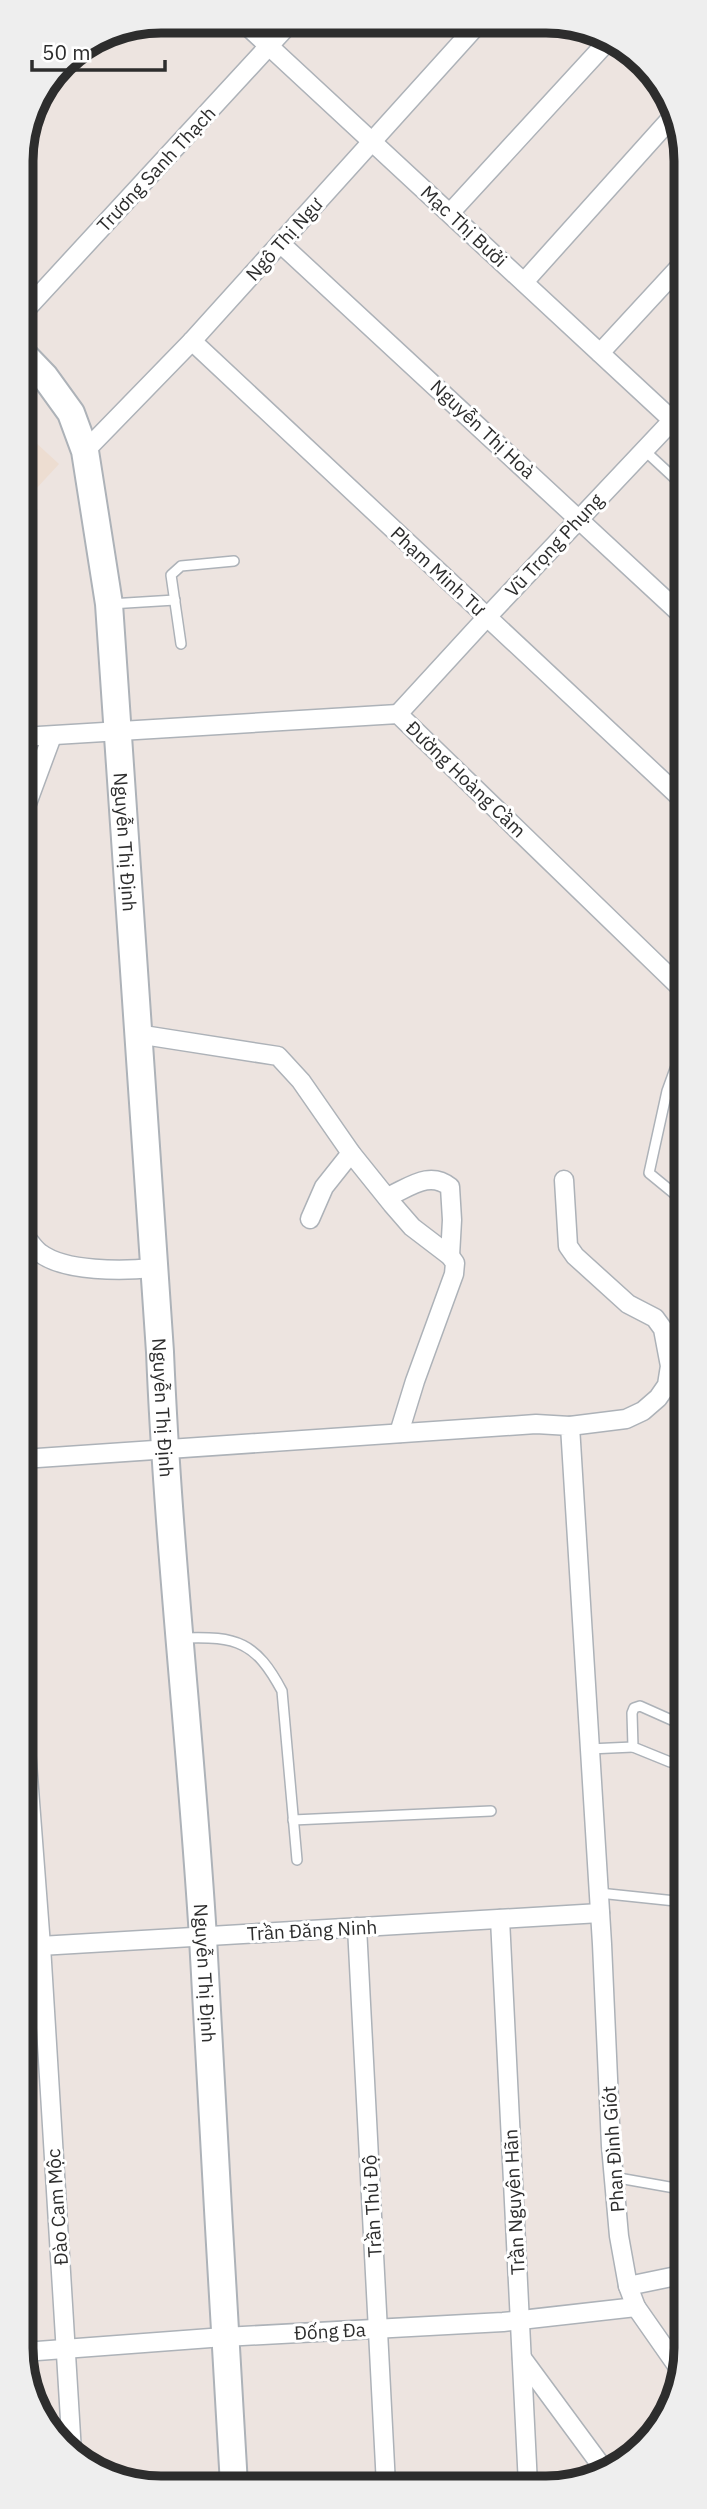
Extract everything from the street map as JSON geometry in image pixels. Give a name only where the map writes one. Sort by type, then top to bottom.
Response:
[{"type":"street","name":"Mạc Thị Bưởi","points":[[255,33],[600,353],[674,414]]},
{"type":"street","name":"Trương Sanh Thạch","points":[[34,302],[281,33]]},
{"type":"street","name":"Ngô Thị Ngư","points":[[85,450],[192,341],[470,33]]},
{"type":"street","points":[[450,213],[603,47]]},
{"type":"street","points":[[524,282],[668,122]]},
{"type":"street","name":"Nguyễn Thị Hoà","points":[[281,243],[674,607]]},
{"type":"street","points":[[600,353],[674,273]]},
{"type":"street","name":"Phạm Minh Tư","points":[[192,341],[674,791]]},
{"type":"street","name":"Nguyễn Thị Định","points":[[34,365],[71,413],[85,450],[109,604],[164,1448],[202,1936],[233,2476]]},
{"type":"street","name":"Vũ Trọng Phụng","points":[[398,714],[579,518],[644,450],[674,424]]},
{"type":"street","name":"Đường Hoàng Cầm","points":[[34,737],[398,714],[674,980]]},
{"type":"street","points":[[34,785],[52,736]]},
{"type":"street","points":[[137,1034],[278,1056],[301,1081],[351,1153],[387,1198],[412,1227],[450,1256],[455,1263],[454,1274],[399,1433]]},
{"type":"street","points":[[310,1219],[332,1174],[351,1153]]},
{"type":"street","points":[[387,1198],[431,1178],[442,1180],[450,1187],[450,1256]]},
{"type":"street","points":[[33,1458],[536,1424],[570,1426],[626,1419],[642,1411],[658,1398],[667,1385],[670,1366],[663,1329],[655,1318],[628,1304],[575,1256],[568,1246],[564,1180]]},
{"type":"street","points":[[34,1245],[43,1256],[56,1261],[101,1270],[153,1268]]},
{"type":"street","name":"Phan Đình Giót","points":[[570,1426],[599,1893],[613,2177],[619,2236],[628,2286],[636,2307],[673,2359]]},
{"type":"street","name":"Trần Đăng Ninh","points":[[33,1946],[600,1913]]},
{"type":"street","name":"Trần Nguyên Hãn","points":[[500,1919],[528,2476]]},
{"type":"street","name":"Trần Thủ Độ","points":[[357,1927],[386,2476]]},
{"type":"street","name":"Đào Cam Mộc","points":[[33,1960],[67,2349],[71,2438]]},
{"type":"street","points":[[628,2286],[673,2277]]},
{"type":"street","name":"Đống Đa","points":[[33,2351],[224,2337],[503,2322],[636,2307]]},
{"type":"street","points":[[522,2358],[600,2464]]},
{"type":"lane","points":[[644,450],[674,478]]},
{"type":"lane","points":[[181,644],[171,575],[174,570],[181,566],[234,561]]},
{"type":"lane","points":[[109,604],[175,600]]},
{"type":"lane","points":[[674,1073],[649,1173],[674,1193]]},
{"type":"lane","points":[[178,1638],[214,1636],[234,1640],[255,1654],[272,1672],[282,1691],[297,1860]]},
{"type":"lane","points":[[633,1747],[634,1708],[640,1706],[673,1721]]},
{"type":"lane","points":[[589,1749],[633,1747],[673,1761]]},
{"type":"lane","points":[[293,1820],[491,1811]]},
{"type":"lane","points":[[599,1893],[673,1901]]},
{"type":"lane","points":[[613,2177],[673,2188]]},
{"type":"shaded area","points":[[34,441],[59,464],[34,491]]}]
